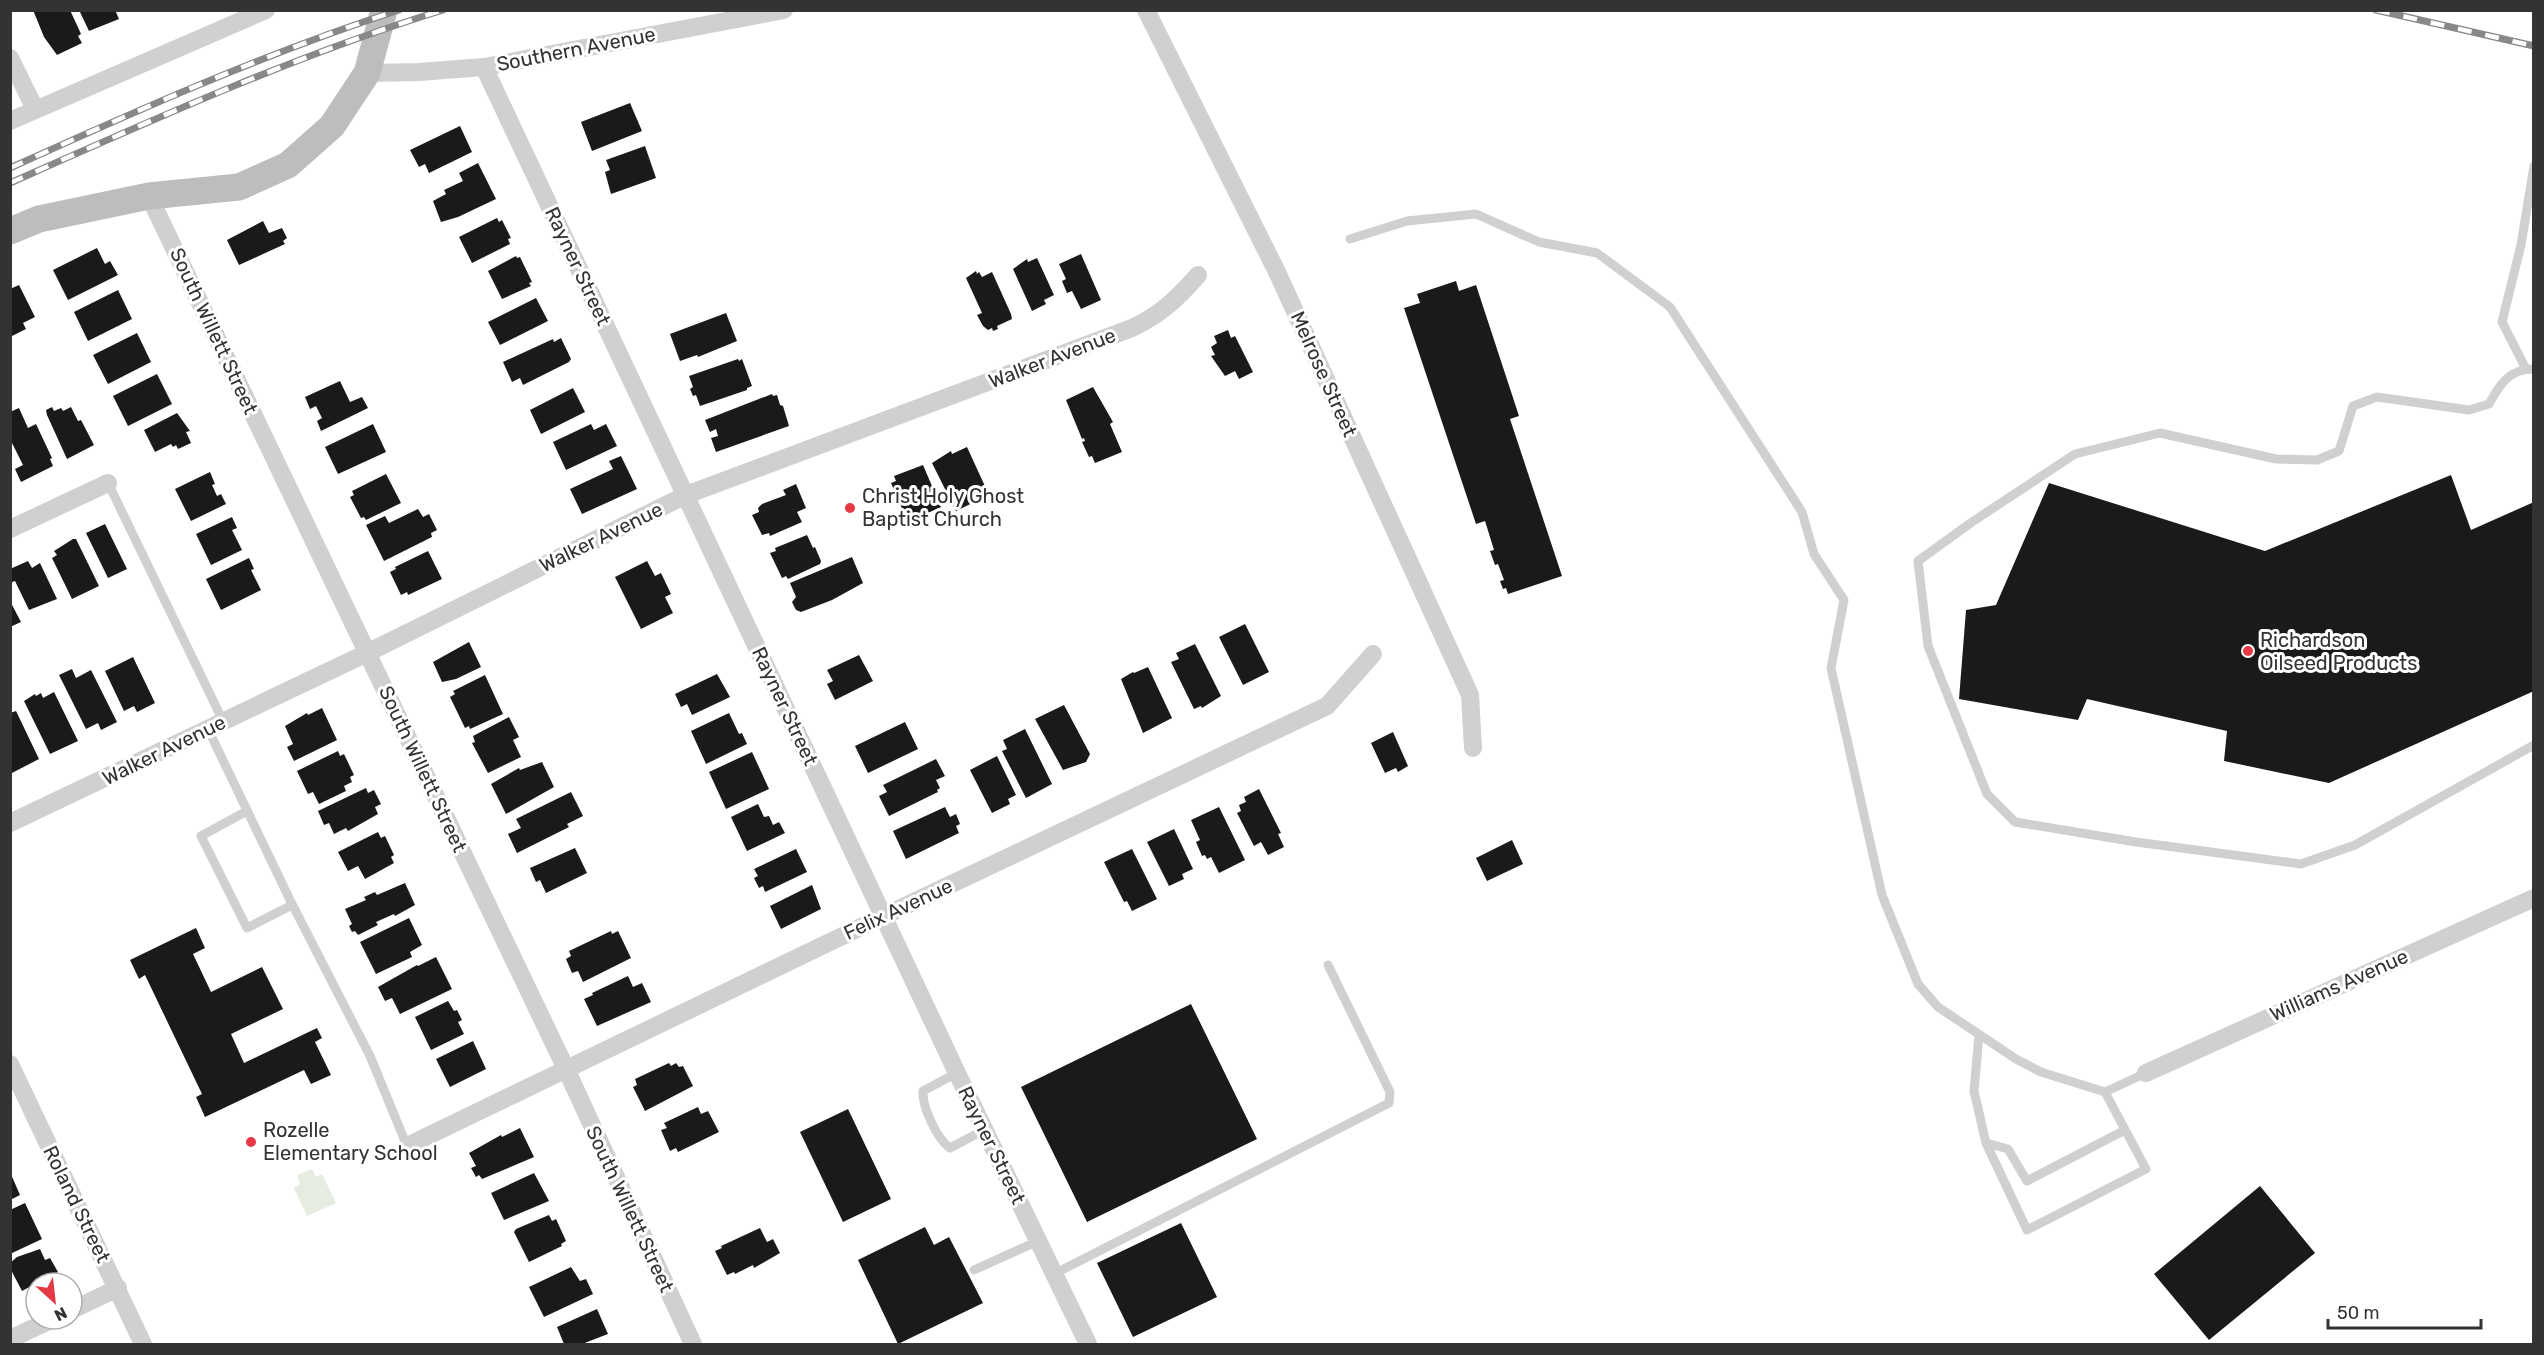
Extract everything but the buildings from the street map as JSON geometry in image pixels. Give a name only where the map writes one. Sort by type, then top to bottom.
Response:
[{"type":"main road","points":[[10,231],[39,219],[149,196],[239,187],[288,165],[332,126],[367,73],[384,10]]},
{"type":"street","points":[[10,121],[266,10]]},
{"type":"street","name":"Southern Avenue","points":[[367,73],[419,72],[483,66],[784,10]]},
{"type":"street","name":"Melrose Street","points":[[1146,10],[1277,272],[1470,695],[1473,748]]},
{"type":"street","points":[[10,58],[35,109]]},
{"type":"street","name":"Rayner Street","points":[[483,66],[957,1073],[1088,1344]]},
{"type":"street","name":"South Willett Street","points":[[149,196],[566,1069],[693,1344]]},
{"type":"street","name":"Walker Avenue","points":[[10,823],[367,653],[686,495],[1132,328],[1153,318],[1173,304],[1198,275]]},
{"type":"street","points":[[10,529],[108,483]]},
{"type":"street","name":"Felix Avenue","points":[[407,1146],[1327,706],[1373,654]]},
{"type":"street","name":"Williams Avenue","points":[[2146,1073],[2534,898]]},
{"type":"street","name":"Roland Street","points":[[10,1064],[143,1344]]},
{"type":"street","points":[[84,1304],[118,1288]]},
{"type":"street","points":[[10,1339],[27,1331]]},
{"type":"lane","points":[[2534,165],[2520,245],[2502,322],[2530,369],[2502,381],[2489,404],[2469,410],[2377,397],[2353,406],[2339,451],[2317,460],[2276,459],[2160,432],[2075,454],[1972,522],[1918,561],[1928,646],[1987,794],[2015,822],[2136,842],[2301,864],[2355,845],[2534,745]]},
{"type":"lane","points":[[1350,239],[1407,221],[1476,213],[1539,242],[1597,253],[1670,307],[1802,512],[1814,554],[1844,600],[1831,668],[1882,895],[1918,984],[1938,1007],[2016,1059],[2041,1072],[2105,1092],[2146,1073]]},
{"type":"lane","points":[[108,483],[215,725],[247,811],[292,905],[370,1056],[407,1146]]},
{"type":"lane","points":[[247,811],[201,836],[247,928],[292,905]]},
{"type":"lane","points":[[1054,1274],[1389,1103],[1388,1086],[1328,965]]},
{"type":"lane","points":[[1979,1035],[1974,1091],[1986,1143],[2027,1230],[2146,1169],[2105,1092]]},
{"type":"lane","points":[[957,1073],[923,1091],[922,1102],[943,1143],[951,1148],[984,1130]]},
{"type":"lane","points":[[1986,1143],[2008,1149],[2027,1180],[2125,1130]]},
{"type":"lane","points":[[974,1270],[1038,1241]]},
{"type":"shaded area","points":[[312,1169],[316,1177],[322,1174],[336,1203],[307,1216],[294,1188],[300,1184],[297,1175]]},
{"type":"railway","points":[[10,168],[251,64],[399,10]]},
{"type":"railway","points":[[10,183],[278,68],[443,10]]},
{"type":"railway","points":[[2376,10],[2534,46]]},
{"type":"place","name":"Christ Holy Ghost Baptist Church","points":[[850,508]]},
{"type":"place","name":"Richardson Oilseed Products","points":[[2248,651]]},
{"type":"place","name":"Rozelle Elementary School","points":[[251,1142]]}]
